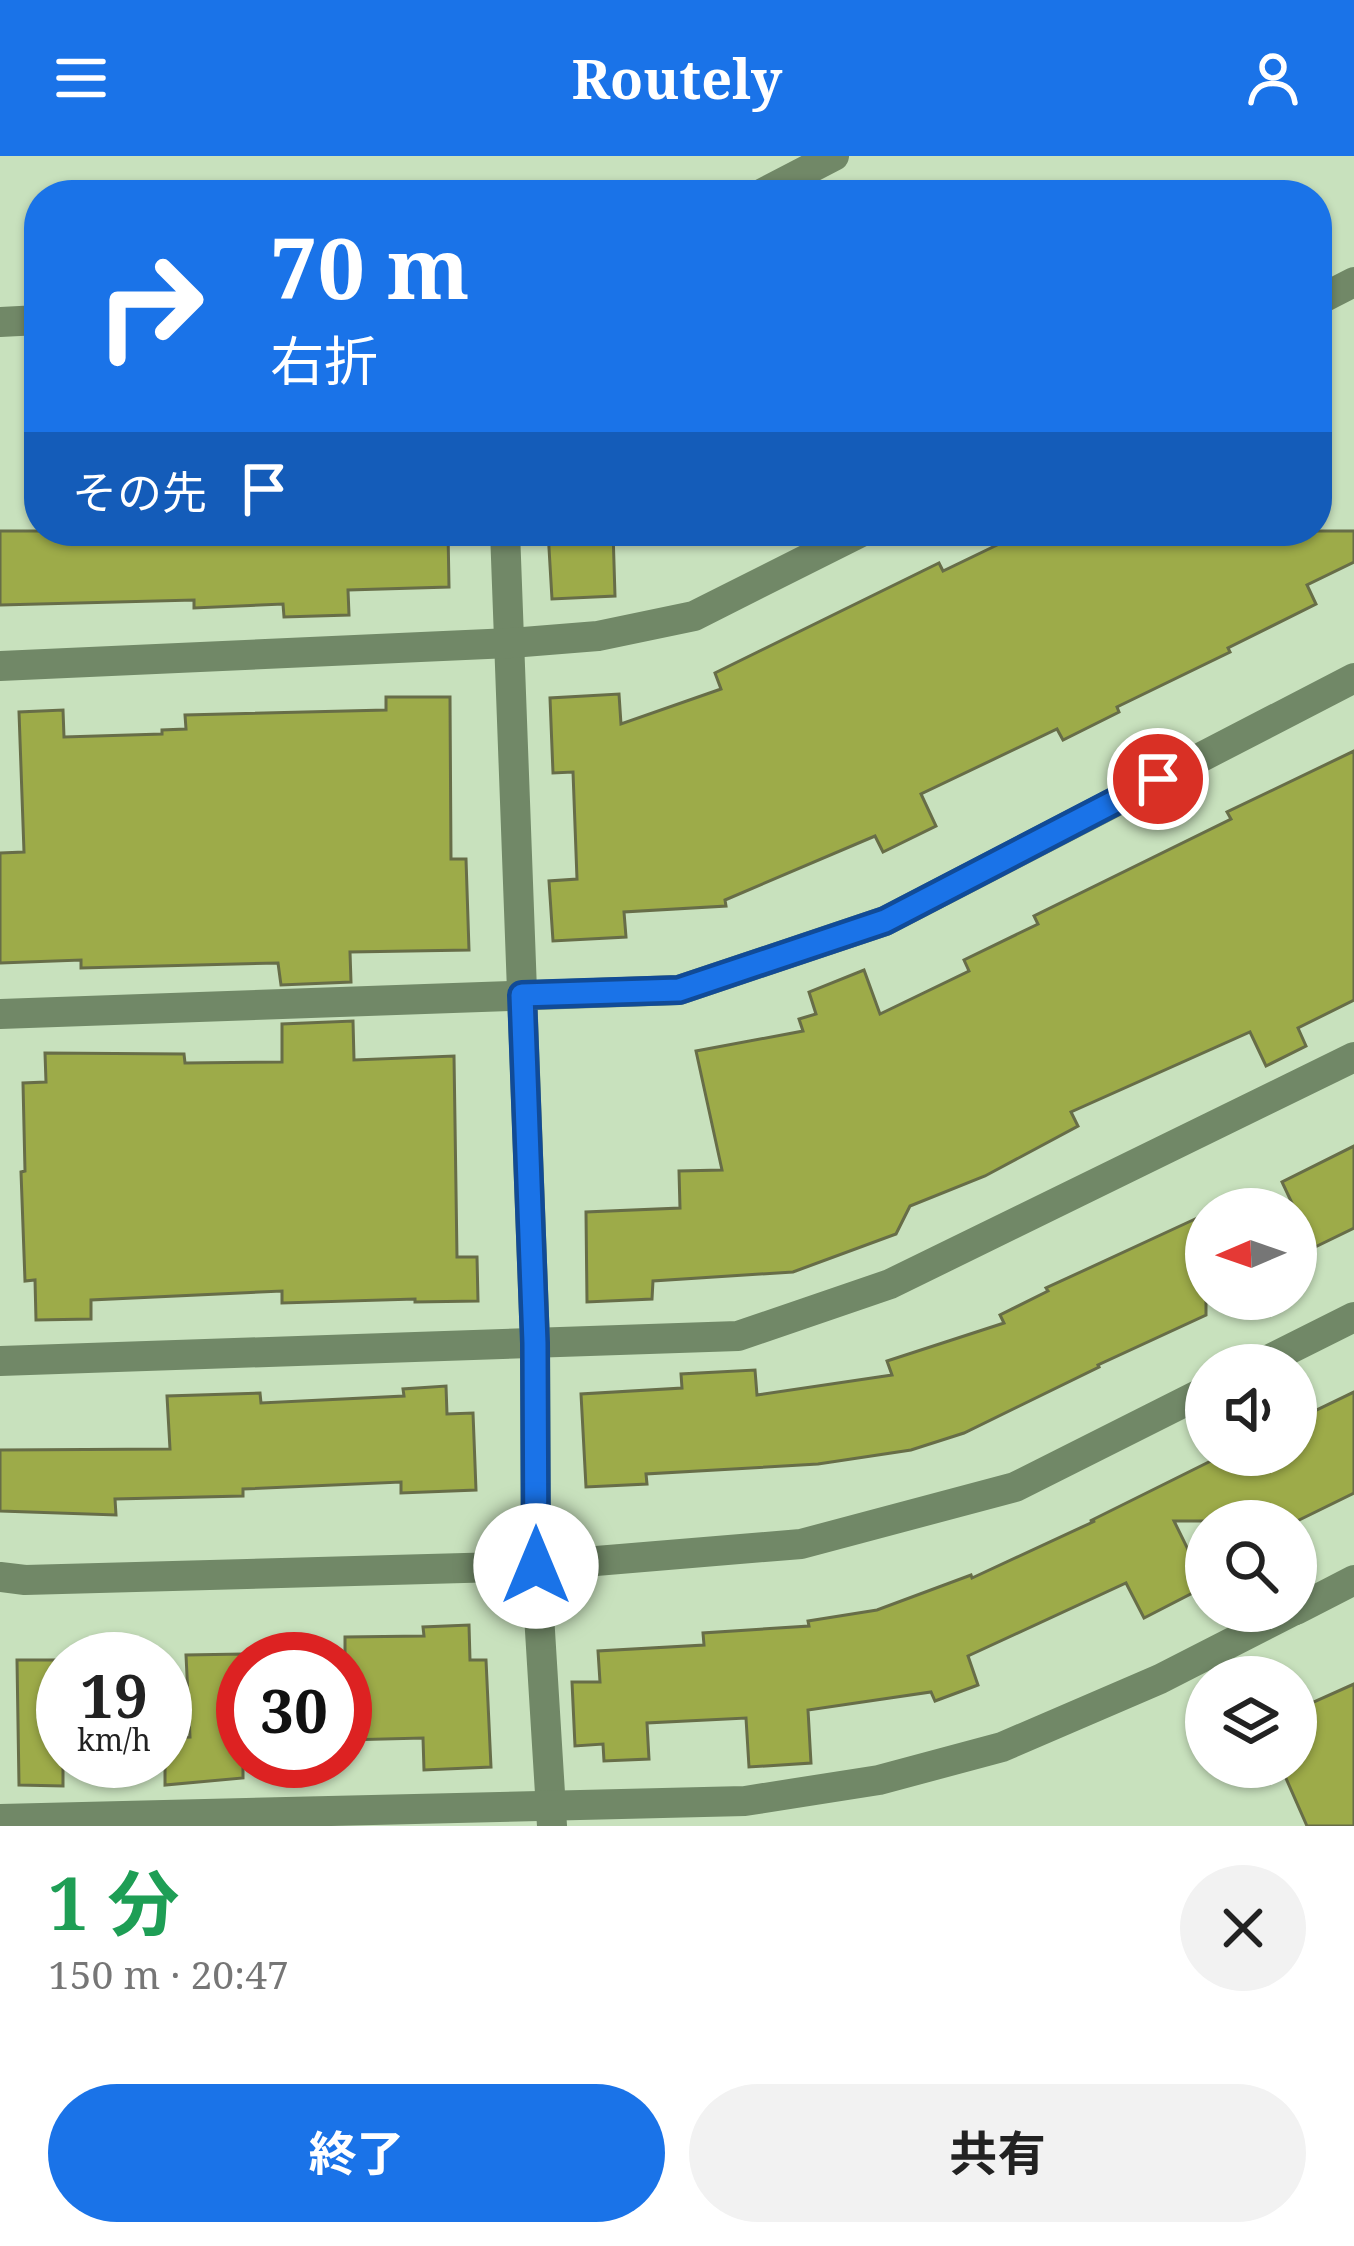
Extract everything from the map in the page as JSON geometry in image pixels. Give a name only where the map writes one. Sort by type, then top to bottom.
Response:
[{"type":"street","points":[[788,180],[834,156]]},
{"type":"street","points":[[506,546],[535,1343],[536,1566],[552,1816]]},
{"type":"street","points":[[0,666],[598,636],[694,616],[833,546]]},
{"type":"street","points":[[0,1014],[679,990],[885,921],[1354,678]]},
{"type":"street","points":[[0,1361],[738,1336],[890,1284],[1354,1057]]},
{"type":"street","points":[[1300,1344],[1354,1317]]},
{"type":"street","points":[[0,1577],[536,1566],[801,1544],[1016,1487],[1185,1402]]},
{"type":"street","points":[[1317,1598],[1354,1580]]},
{"type":"street","points":[[0,1819],[552,1816],[745,1801],[879,1780],[1001,1747],[1160,1679],[1251,1632]]},
{"type":"building","points":[[0,531],[24,531],[24,546],[448,546],[449,587],[348,590],[349,615],[284,617],[283,604],[194,608],[194,600],[0,605]]},
{"type":"building","points":[[1332,531],[1354,531],[1354,562],[1307,585],[1316,604],[1063,740],[1057,729],[921,794],[936,826],[883,852],[875,836],[725,900],[726,906],[624,912],[626,937],[553,941],[549,881],[577,879],[573,772],[553,773],[550,698],[619,694],[621,724],[721,689],[715,673],[939,563],[943,571],[995,546],[1332,546]]},
{"type":"building","points":[[549,546],[613,546],[615,596],[552,599]]},
{"type":"building","points":[[386,697],[450,697],[451,859],[466,859],[469,950],[350,952],[351,982],[281,985],[278,963],[81,968],[81,960],[0,963],[0,853],[24,852],[19,712],[63,710],[64,737],[162,734],[162,730],[186,729],[185,715],[386,710]]},
{"type":"building","points":[[1354,751],[1354,1000],[1298,1028],[1306,1046],[1266,1066],[1250,1032],[1071,1112],[1078,1126],[985,1176],[910,1206],[896,1234],[793,1272],[653,1281],[652,1299],[587,1302],[586,1212],[680,1208],[679,1171],[722,1170],[696,1051],[803,1031],[799,1019],[816,1014],[809,992],[864,970],[880,1014],[969,971],[964,960],[1038,924],[1034,916],[1231,819],[1227,812]]},
{"type":"building","points":[[353,1021],[354,1060],[454,1056],[457,1257],[477,1257],[478,1301],[282,1303],[282,1291],[91,1300],[91,1319],[36,1320],[35,1280],[25,1281],[23,1083],[46,1082],[45,1053],[184,1054],[185,1063],[282,1062],[282,1024]]},
{"type":"building","points":[[1354,1146],[1354,1228],[1317,1246],[1317,1188],[1285,1188],[1282,1182]]},
{"type":"building","points":[[1185,1224],[1185,1320],[1195,1320],[964,1433],[911,1450],[818,1464],[646,1474],[647,1484],[586,1487],[581,1394],[682,1388],[681,1374],[755,1370],[757,1395],[892,1375],[887,1361],[1004,1323],[1000,1315],[1048,1291],[1046,1288]]},
{"type":"building","points":[[446,1386],[447,1414],[473,1413],[476,1490],[401,1493],[401,1482],[243,1489],[243,1496],[115,1499],[116,1515],[0,1511],[0,1450],[170,1449],[167,1396],[260,1393],[261,1403],[404,1396],[403,1389]]},
{"type":"building","points":[[1354,1392],[1354,1493],[1317,1511],[1317,1500],[1185,1500],[1185,1521],[1174,1521],[1185,1543],[1185,1597],[1144,1618],[1126,1583],[968,1656],[978,1685],[935,1701],[931,1692],[808,1710],[811,1763],[749,1767],[746,1718],[647,1723],[649,1759],[604,1761],[603,1744],[575,1746],[572,1682],[600,1682],[598,1651],[704,1645],[703,1633],[809,1626],[808,1621],[877,1610],[972,1578],[1185,1474],[1317,1476],[1317,1410]]},
{"type":"building","points":[[469,1625],[470,1660],[486,1660],[491,1767],[424,1770],[423,1738],[372,1739],[372,1637],[424,1636],[423,1627]]},
{"type":"building","points":[[216,1654],[216,1780],[192,1783],[192,1655]]},
{"type":"building","points":[[17,1660],[36,1660],[36,1785],[19,1785]]},
{"type":"building","points":[[1354,1684],[1354,1826],[1307,1826],[1290,1788],[1317,1788],[1317,1701]]},
{"type":"route","points":[[536,1566],[535,1343],[522,995],[679,990],[885,921],[1158,779]]}]
